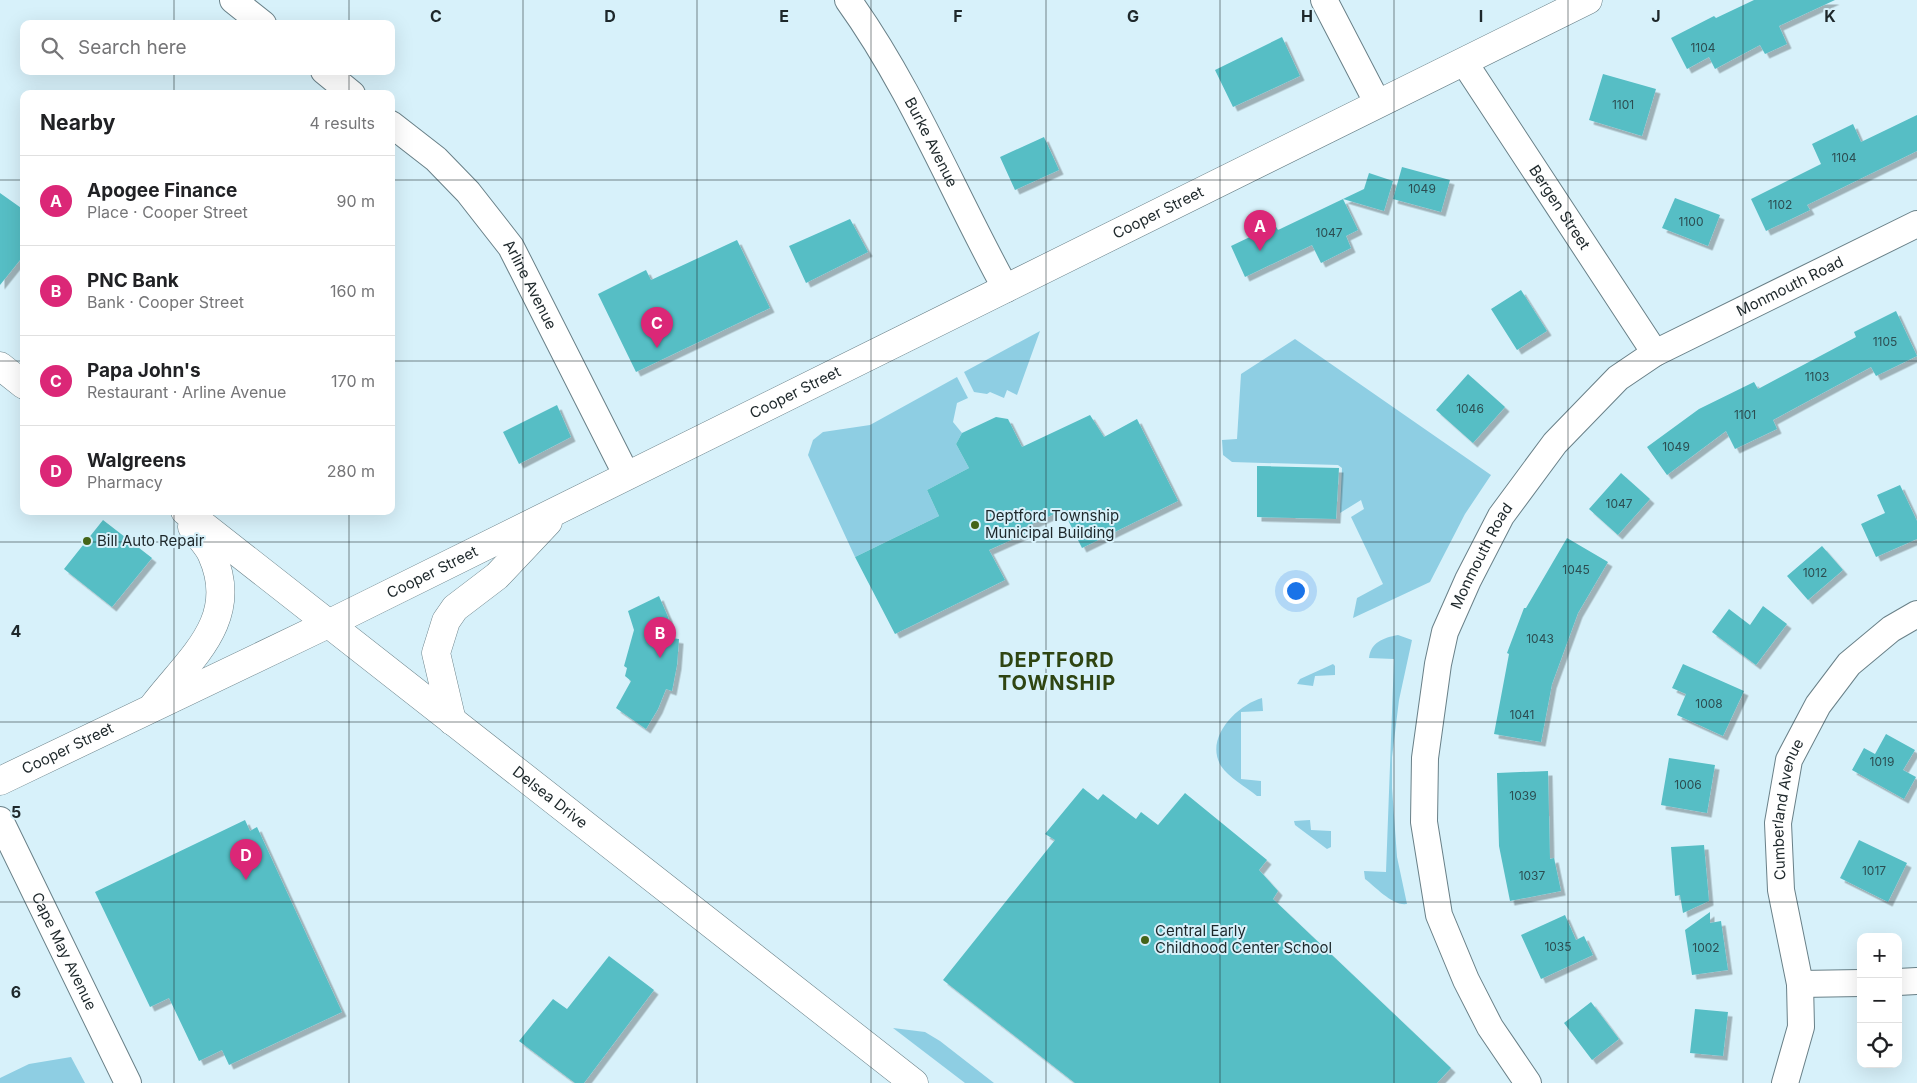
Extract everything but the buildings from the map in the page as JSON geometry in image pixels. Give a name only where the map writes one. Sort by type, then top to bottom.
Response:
[{"type":"main road","name":"Cooper Street","points":[[0,781],[328,624],[1588,0]]},
{"type":"main road","points":[[0,366],[20,382]]},
{"type":"main road","points":[[452,721],[436,653],[446,621],[455,608],[496,576],[560,509]]},
{"type":"main road","points":[[151,709],[207,639],[220,612],[220,586],[212,554],[184,515]]},
{"type":"main road","name":"Delsea Drive","points":[[190,515],[914,1083]]},
{"type":"street","points":[[233,0],[258,20]]},
{"type":"street","name":"Burke Avenue","points":[[848,0],[891,67],[971,227],[1006,289]]},
{"type":"street","points":[[1324,0],[1378,104]]},
{"type":"street","name":"Bergen Street","points":[[1464,62],[1655,353]]},
{"type":"street","points":[[329,75],[347,90]]},
{"type":"street","name":"Arline Avenue","points":[[395,127],[436,160],[468,192],[511,247],[627,476]]},
{"type":"street","name":"Monmouth Road","points":[[1528,1083],[1490,1027],[1466,980],[1440,915],[1424,822],[1425,758],[1438,664],[1445,632],[1468,580],[1502,516],[1555,443],[1618,378],[1655,353],[1917,224]]},
{"type":"street","name":"Cumberland Avenue","points":[[1785,1083],[1801,1027],[1800,984],[1781,890],[1778,824],[1789,760],[1818,705],[1849,664],[1891,628],[1917,614]]},
{"type":"street","name":"Cape May Avenue","points":[[0,820],[128,1083]]},
{"type":"street","points":[[1902,982],[1917,981]]},
{"type":"street","points":[[1800,984],[1857,983]]},
{"type":"shaded area","points":[[1040,331],[1017,395],[1007,390],[1004,398],[990,392],[987,394],[974,392],[964,372]]},
{"type":"shaded area","points":[[1295,339],[1491,475],[1465,514],[1430,582],[1353,618],[1357,598],[1383,584],[1351,517],[1364,509],[1361,500],[1340,513],[1342,468],[1338,465],[1232,462],[1223,455],[1222,440],[1237,439],[1241,374]]},
{"type":"shaded area","points":[[957,377],[968,398],[957,403],[953,422],[962,433],[956,444],[969,468],[927,490],[939,516],[855,557],[808,455],[813,440],[823,432],[870,425]]},
{"type":"shaded area","points":[[1398,635],[1412,640],[1399,700],[1392,757],[1392,788],[1397,857],[1407,904],[1401,904],[1384,895],[1365,879],[1364,871],[1386,872],[1394,659],[1369,658],[1375,644]]},
{"type":"shaded area","points":[[1333,664],[1335,666],[1335,675],[1315,676],[1313,686],[1297,684],[1300,679]]},
{"type":"shaded area","points":[[1262,698],[1263,711],[1241,712],[1241,779],[1261,781],[1261,796],[1257,796],[1224,770],[1217,755],[1217,745],[1220,734],[1234,715],[1252,702]]},
{"type":"shaded area","points":[[1310,820],[1311,830],[1331,831],[1331,847],[1327,849],[1295,825],[1294,821]]},
{"type":"shaded area","points":[[893,1028],[925,1032],[940,1041],[994,1083],[965,1083]]},
{"type":"shaded area","points":[[71,1057],[85,1083],[0,1083],[0,1078],[29,1064]]},
{"type":"place","name":"Apogee Finance","points":[[1260,251]]},
{"type":"place","name":"Papa John's","points":[[657,348]]},
{"type":"place","name":"Deptford Township Municipal Building","points":[[975,525]]},
{"type":"place","name":"Bill Auto Repair","points":[[87,541]]},
{"type":"place","name":"PNC Bank","points":[[660,658]]},
{"type":"place","name":"Walgreens","points":[[246,880]]},
{"type":"place","name":"Central Early Childhood Center School","points":[[1145,940]]},
{"type":"district","name":"DEPTFORD TOWNSHIP","points":[[1057,672]]}]
